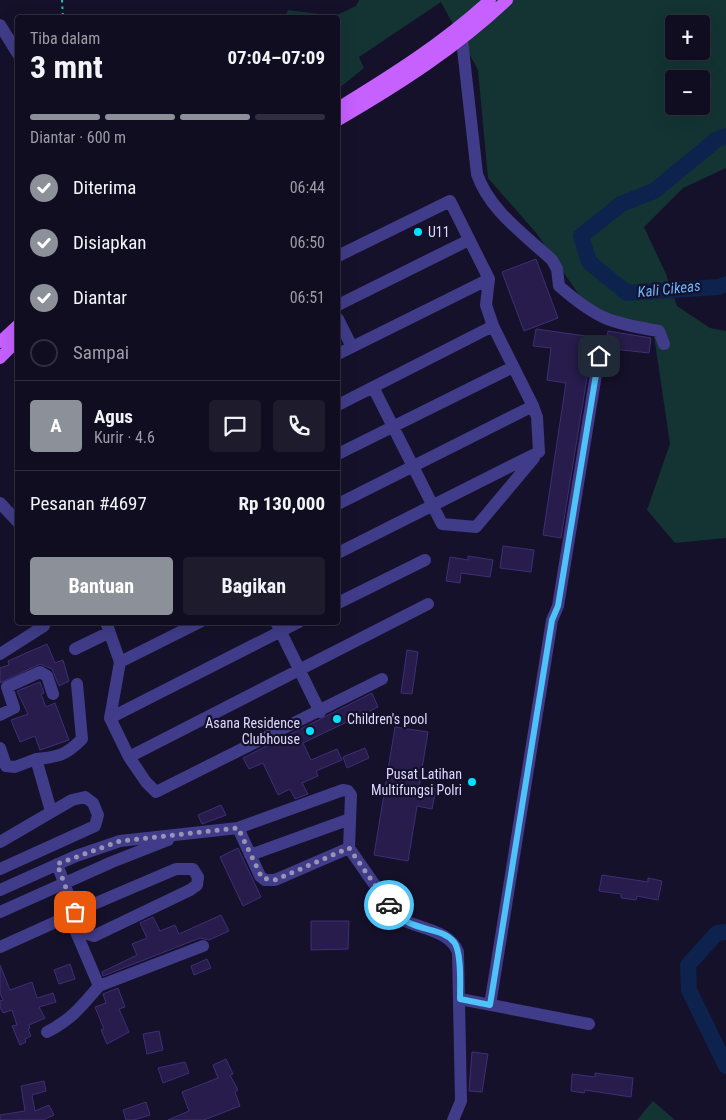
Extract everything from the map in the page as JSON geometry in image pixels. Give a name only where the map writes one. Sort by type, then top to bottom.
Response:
[{"type":"main road","points":[[340,107],[452,34],[490,0]]},
{"type":"main road","points":[[340,119],[406,80],[462,40],[507,0]]},
{"type":"main road","points":[[0,342],[15,328]]},
{"type":"main road","points":[[0,358],[15,343]]},
{"type":"street","points":[[0,25],[15,49]]},
{"type":"street","points":[[462,40],[477,174],[482,188],[492,204],[552,260],[557,269],[558,286],[583,307],[604,319],[624,326],[660,331],[664,344]]},
{"type":"street","points":[[340,255],[450,202],[489,279],[486,306],[493,326],[537,417],[539,452],[476,526],[442,524],[374,387]]},
{"type":"street","points":[[340,304],[469,240]]},
{"type":"street","points":[[340,353],[489,279]]},
{"type":"street","points":[[340,323],[352,347]]},
{"type":"street","points":[[340,404],[493,326]]},
{"type":"street","points":[[490,1005],[552,620],[558,606],[599,356]]},
{"type":"street","points":[[340,453],[513,367]]},
{"type":"street","points":[[340,503],[533,406]]},
{"type":"street","points":[[340,552],[431,504],[539,452]]},
{"type":"street","points":[[0,503],[15,519]]},
{"type":"street","points":[[340,602],[425,560]]},
{"type":"street","points":[[129,757],[428,604]]},
{"type":"street","points":[[75,649],[106,625],[120,662],[110,718],[129,757],[146,782],[156,792],[320,712],[382,679]]},
{"type":"street","points":[[120,662],[194,625]]},
{"type":"street","points":[[0,654],[44,626]]},
{"type":"street","points":[[110,718],[278,627],[320,712]]},
{"type":"street","points":[[0,715],[18,706],[7,687],[40,672],[47,676],[53,694]]},
{"type":"street","points":[[0,748],[6,766],[15,767],[36,759],[55,758],[70,752],[82,739],[77,684]]},
{"type":"street","points":[[36,759],[51,811]]},
{"type":"street","points":[[0,890],[76,856],[120,841],[238,828],[346,789],[352,797],[349,848],[397,917],[443,935],[454,942],[458,952],[461,1101],[453,1120]]},
{"type":"street","points":[[0,842],[72,800],[85,797],[93,803],[98,815],[97,824],[68,839],[1,867]]},
{"type":"street","points":[[250,855],[350,819]]},
{"type":"street","points":[[238,828],[262,878],[270,881],[349,848]]},
{"type":"street","points":[[0,912],[184,833]]},
{"type":"street","points":[[68,839],[76,856]]},
{"type":"street","points":[[57,864],[75,912],[88,934],[94,936],[190,890],[197,885],[198,877],[193,869],[176,869],[75,912]]},
{"type":"street","points":[[36,874],[43,892]]},
{"type":"street","points":[[0,947],[60,920],[70,924],[76,932],[99,986]]},
{"type":"street","points":[[47,1032],[68,1021],[80,1011],[99,986],[203,946]]},
{"type":"street","points":[[460,999],[589,1024]]},
{"type":"path","points":[[62,0],[63,15]]},
{"type":"green space","points":[[359,0],[726,0],[726,168],[683,188],[644,227],[666,274],[677,306],[710,328],[726,331],[726,538],[675,543],[647,510],[670,444],[653,329],[593,315],[537,234],[488,178],[478,70],[441,2],[359,57],[364,68],[340,87],[340,15],[337,15],[356,6]]},
{"type":"green space","points":[[288,10],[327,15],[286,15]]},
{"type":"green space","points":[[653,1101],[675,1120],[637,1120]]},
{"type":"building","points":[[536,259],[558,318],[524,331],[502,272]]},
{"type":"building","points":[[536,329],[586,336],[583,358],[590,359],[561,538],[543,535],[566,383],[547,380],[551,348],[533,346]]},
{"type":"building","points":[[608,331],[651,338],[649,353],[605,348]]},
{"type":"building","points":[[503,546],[534,550],[531,572],[500,568]]},
{"type":"building","points":[[468,556],[493,560],[490,577],[461,573],[460,583],[446,581],[450,557],[468,560]]},
{"type":"building","points":[[47,644],[55,663],[63,660],[69,681],[59,686],[52,669],[40,664],[0,683],[0,668],[9,665],[8,661]]},
{"type":"building","points":[[407,650],[418,652],[412,694],[401,693]]},
{"type":"building","points":[[40,682],[44,693],[41,694],[46,707],[55,703],[69,740],[40,750],[35,736],[20,742],[11,720],[28,714],[17,691]]},
{"type":"building","points":[[372,693],[378,707],[303,743],[311,760],[337,749],[342,760],[316,771],[318,776],[302,783],[308,794],[295,799],[290,789],[278,795],[263,763],[249,769],[243,758]]},
{"type":"building","points":[[395,727],[428,732],[419,787],[436,789],[432,809],[417,806],[408,861],[374,855]]},
{"type":"building","points":[[365,748],[369,758],[347,768],[343,757]]},
{"type":"building","points":[[221,805],[226,815],[202,824],[198,815]]},
{"type":"building","points":[[238,848],[261,897],[243,906],[220,857]]},
{"type":"building","points":[[602,875],[648,882],[648,878],[662,881],[658,900],[637,896],[636,900],[621,898],[621,894],[599,891]]},
{"type":"building","points":[[221,915],[229,931],[209,940],[200,938],[103,976],[102,972],[137,955],[132,944],[147,938],[140,923],[153,917],[160,931],[175,925],[179,934]]},
{"type":"building","points":[[311,921],[349,921],[348,949],[311,950]]},
{"type":"building","points":[[207,959],[211,968],[194,975],[191,966]]},
{"type":"building","points":[[70,964],[75,979],[59,984],[54,970]]},
{"type":"building","points":[[0,965],[10,990],[32,982],[37,998],[53,993],[56,1002],[39,1007],[45,1018],[29,1025],[30,1028],[28,1029],[31,1036],[20,1045],[12,1026],[17,1025],[12,1010],[3,1013],[0,1007],[0,1001],[3,1000],[0,993]]},
{"type":"building","points":[[118,988],[125,1007],[119,1009],[129,1032],[107,1044],[101,1030],[104,1029],[95,1007],[106,1003],[103,994]]},
{"type":"building","points":[[159,1031],[163,1050],[147,1054],[143,1034]]},
{"type":"building","points":[[472,1052],[488,1054],[482,1092],[469,1091]]},
{"type":"building","points":[[226,1059],[233,1074],[230,1075],[238,1090],[235,1092],[240,1106],[204,1120],[168,1120],[189,1111],[182,1092],[218,1078],[213,1065]]},
{"type":"building","points":[[185,1062],[189,1073],[163,1083],[158,1068]]},
{"type":"building","points":[[595,1073],[633,1078],[631,1097],[585,1090],[584,1093],[571,1091],[572,1074],[595,1077]]},
{"type":"building","points":[[44,1081],[46,1091],[32,1095],[35,1111],[49,1105],[54,1115],[43,1120],[0,1120],[0,1115],[25,1111],[21,1086]]},
{"type":"building","points":[[146,1102],[150,1115],[134,1120],[126,1120],[123,1110]]},
{"type":"waterway","name":"Kali Cikeas","points":[[726,136],[716,140],[654,191],[621,204],[581,236],[589,262],[627,293],[719,287],[726,284]]},
{"type":"waterway","name":"Kali Cikeas","points":[[726,932],[717,933],[688,965],[689,990],[726,1066]]},
{"type":"way so far","points":[[75,912],[57,864],[120,841],[238,828],[262,878],[270,881],[275,880],[349,848],[389,905]]},
{"type":"place","name":"U11","points":[[418,232]]},
{"type":"place","name":"Children's pool","points":[[337,719]]},
{"type":"place","name":"Asana Residence Clubhouse","points":[[310,731]]},
{"type":"place","name":"Pusat Latihan Multifungsi Polri","points":[[472,782]]},
{"type":"route","points":[[389,905],[397,917],[417,927],[443,935],[454,942],[458,952],[460,999],[490,1005],[552,620],[558,606],[599,356]]}]
